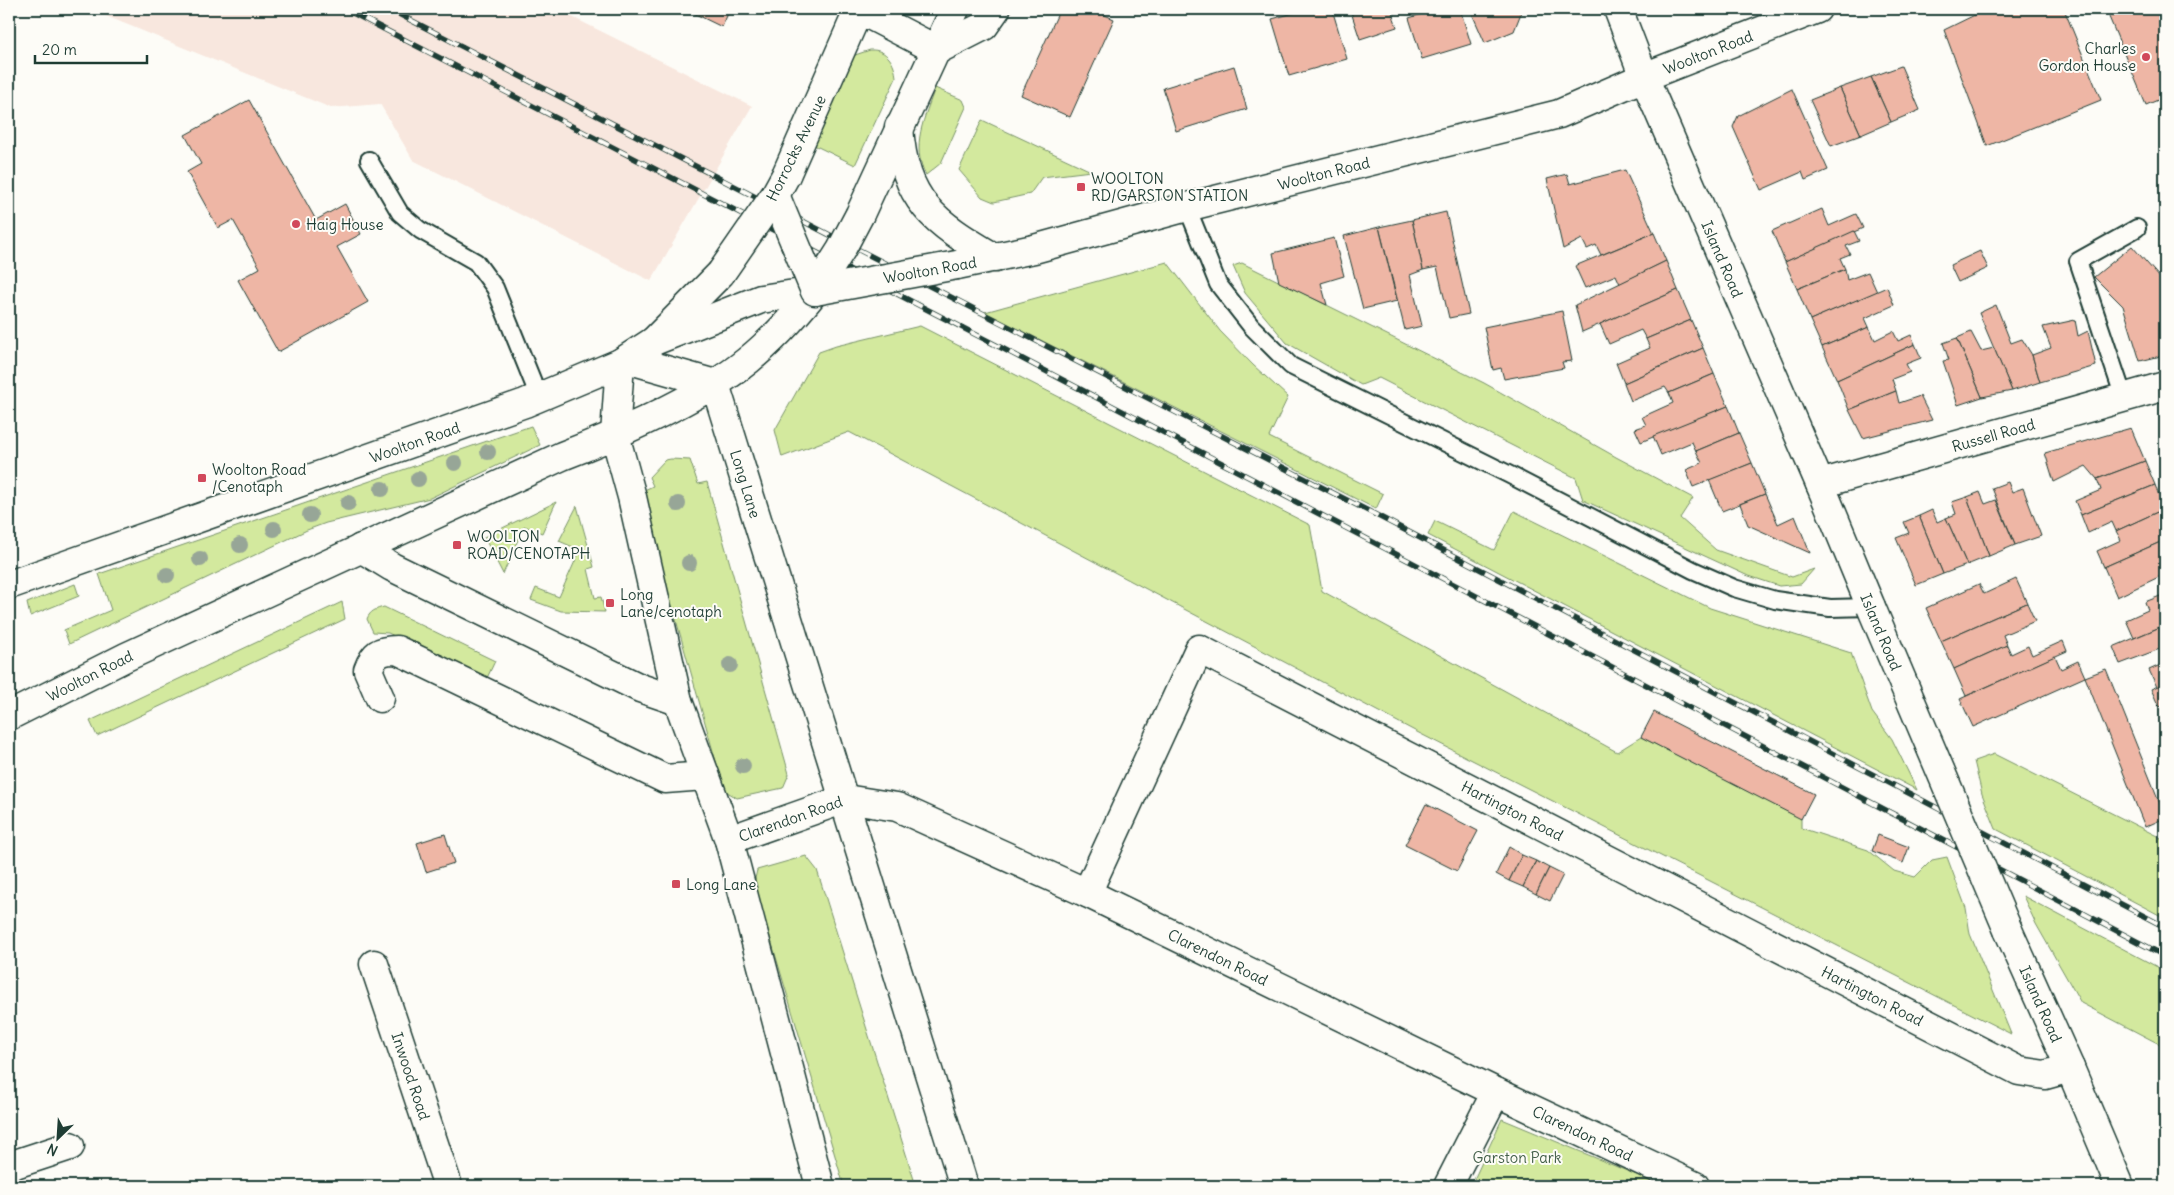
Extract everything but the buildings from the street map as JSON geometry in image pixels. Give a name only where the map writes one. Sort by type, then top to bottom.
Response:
[{"type":"street","name":"Horrocks Avenue","points":[[654,341],[721,273],[781,185],[858,9],[937,50]]},
{"type":"street","points":[[820,1186],[729,840],[678,701],[632,497],[615,436],[624,361],[715,384],[766,344],[792,319],[815,291],[842,250],[860,214],[955,9]]},
{"type":"street","points":[[937,50],[984,26],[996,9]]},
{"type":"street","name":"Island Road","points":[[1618,9],[1644,77],[1820,484],[1870,607],[2120,1186]]},
{"type":"street","name":"Woolton Road","points":[[9,585],[539,397],[624,361],[654,341],[761,299],[995,258],[1187,207],[1559,114],[1644,77],[1817,9]]},
{"type":"street","points":[[899,127],[905,169],[913,190],[922,204],[941,223],[995,258]]},
{"type":"street","points":[[781,185],[815,291]]},
{"type":"street","name":"Woolton Road","points":[[9,716],[117,662],[362,548],[553,460],[615,436],[715,384]]},
{"type":"street","name":"Long Lane","points":[[715,384],[964,1186]]},
{"type":"street","name":"Russell Road","points":[[1820,484],[2124,398],[2163,393]]},
{"type":"street","points":[[362,548],[392,566],[640,688],[678,701]]},
{"type":"street","name":"Hartington Road","points":[[1088,893],[1199,649],[2020,1071],[2045,1075],[2070,1068]]},
{"type":"street","points":[[380,698],[368,670],[372,658],[379,653],[397,650],[665,779],[705,776]]},
{"type":"street","name":"Clarendon Road","points":[[729,840],[845,799],[897,806],[1088,893],[1496,1092],[1695,1186]]},
{"type":"street","name":"Inwood Road","points":[[374,964],[448,1186]]},
{"type":"street","points":[[1448,1186],[1496,1092]]},
{"type":"street","points":[[9,1166],[70,1146]]},
{"type":"lane","points":[[369,160],[400,213],[420,230],[476,262],[487,276],[498,297],[539,397]]},
{"type":"lane","points":[[1187,207],[1218,284],[1251,326],[1292,366],[1510,475],[1693,570],[1734,588],[1775,600],[1830,608],[1870,607]]},
{"type":"lane","points":[[2124,398],[2078,261],[2137,228]]},
{"type":"shaded area","points":[[89,9],[556,9],[752,106],[651,281],[413,160],[380,104],[331,108]]},
{"type":"green space","points":[[870,50],[881,52],[889,58],[894,67],[896,78],[855,165],[814,145],[852,60],[855,55]]},
{"type":"green space","points":[[935,88],[963,100],[966,107],[941,163],[926,175],[921,164],[919,142]]},
{"type":"green space","points":[[982,120],[1091,171],[1042,177],[1030,194],[994,202],[982,197],[959,170]]},
{"type":"green space","points":[[1167,262],[1220,331],[1288,397],[1269,437],[1383,494],[1376,509],[985,312]]},
{"type":"green space","points":[[1242,263],[1484,383],[1693,498],[1680,518],[1716,550],[1792,577],[1814,569],[1801,584],[1779,586],[1746,575],[1583,500],[1576,478],[1379,378],[1361,385],[1287,343],[1245,293],[1233,266]]},
{"type":"green space","points":[[920,326],[1310,525],[1322,591],[1617,752],[1641,737],[1801,818],[1801,828],[1868,850],[1894,871],[1915,877],[1932,860],[1947,857],[1966,908],[1970,934],[2011,1034],[1413,730],[849,432],[782,457],[775,430],[819,352],[836,346]]},
{"type":"green space","points":[[531,426],[540,445],[430,498],[326,523],[307,530],[69,644],[64,630],[111,610],[99,574]]},
{"type":"green space","points":[[665,460],[690,460],[698,484],[707,482],[789,774],[783,788],[737,798],[724,790],[640,492],[653,486],[649,477]]},
{"type":"green space","points":[[556,502],[542,533],[524,526],[503,574],[484,537]]},
{"type":"green space","points":[[577,506],[594,567],[588,569],[595,598],[601,597],[605,612],[561,611],[531,600],[536,588],[559,597],[580,550],[559,541]]},
{"type":"green space","points":[[1514,511],[1710,608],[1851,653],[1872,712],[1892,739],[1917,790],[1428,535],[1435,521],[1494,550]]},
{"type":"green space","points":[[75,584],[79,596],[30,616],[27,603]]},
{"type":"green space","points":[[342,602],[345,619],[97,736],[90,721]]},
{"type":"green space","points":[[384,607],[495,661],[487,678],[388,633],[373,632],[367,619],[374,611]]},
{"type":"green space","points":[[1994,754],[2165,840],[2165,918],[1996,829],[1982,794],[1974,761]]},
{"type":"green space","points":[[806,856],[817,870],[916,1186],[844,1186],[754,883],[757,870]]},
{"type":"green space","points":[[2023,896],[2165,971],[2165,1047],[2081,1003],[2036,924]]},
{"type":"green space","name":"Garston Park","points":[[1502,1119],[1663,1186],[1471,1186]]},
{"type":"railway","points":[[345,9],[996,345],[2165,956]]},
{"type":"railway","points":[[389,9],[1380,517],[2165,927]]},
{"type":"place","name":"Charles Gordon House","points":[[2146,57]]},
{"type":"place","name":"WOOLTON RD/GARSTON STATION","points":[[1081,187]]},
{"type":"place","name":"Haig House","points":[[296,224]]},
{"type":"place","name":"Woolton Road /Cenotaph","points":[[202,478]]},
{"type":"place","name":"WOOLTON ROAD/CENOTAPH","points":[[457,545]]},
{"type":"place","name":"Long Lane/cenotaph","points":[[610,603]]},
{"type":"place","name":"Long Lane","points":[[676,884]]}]
